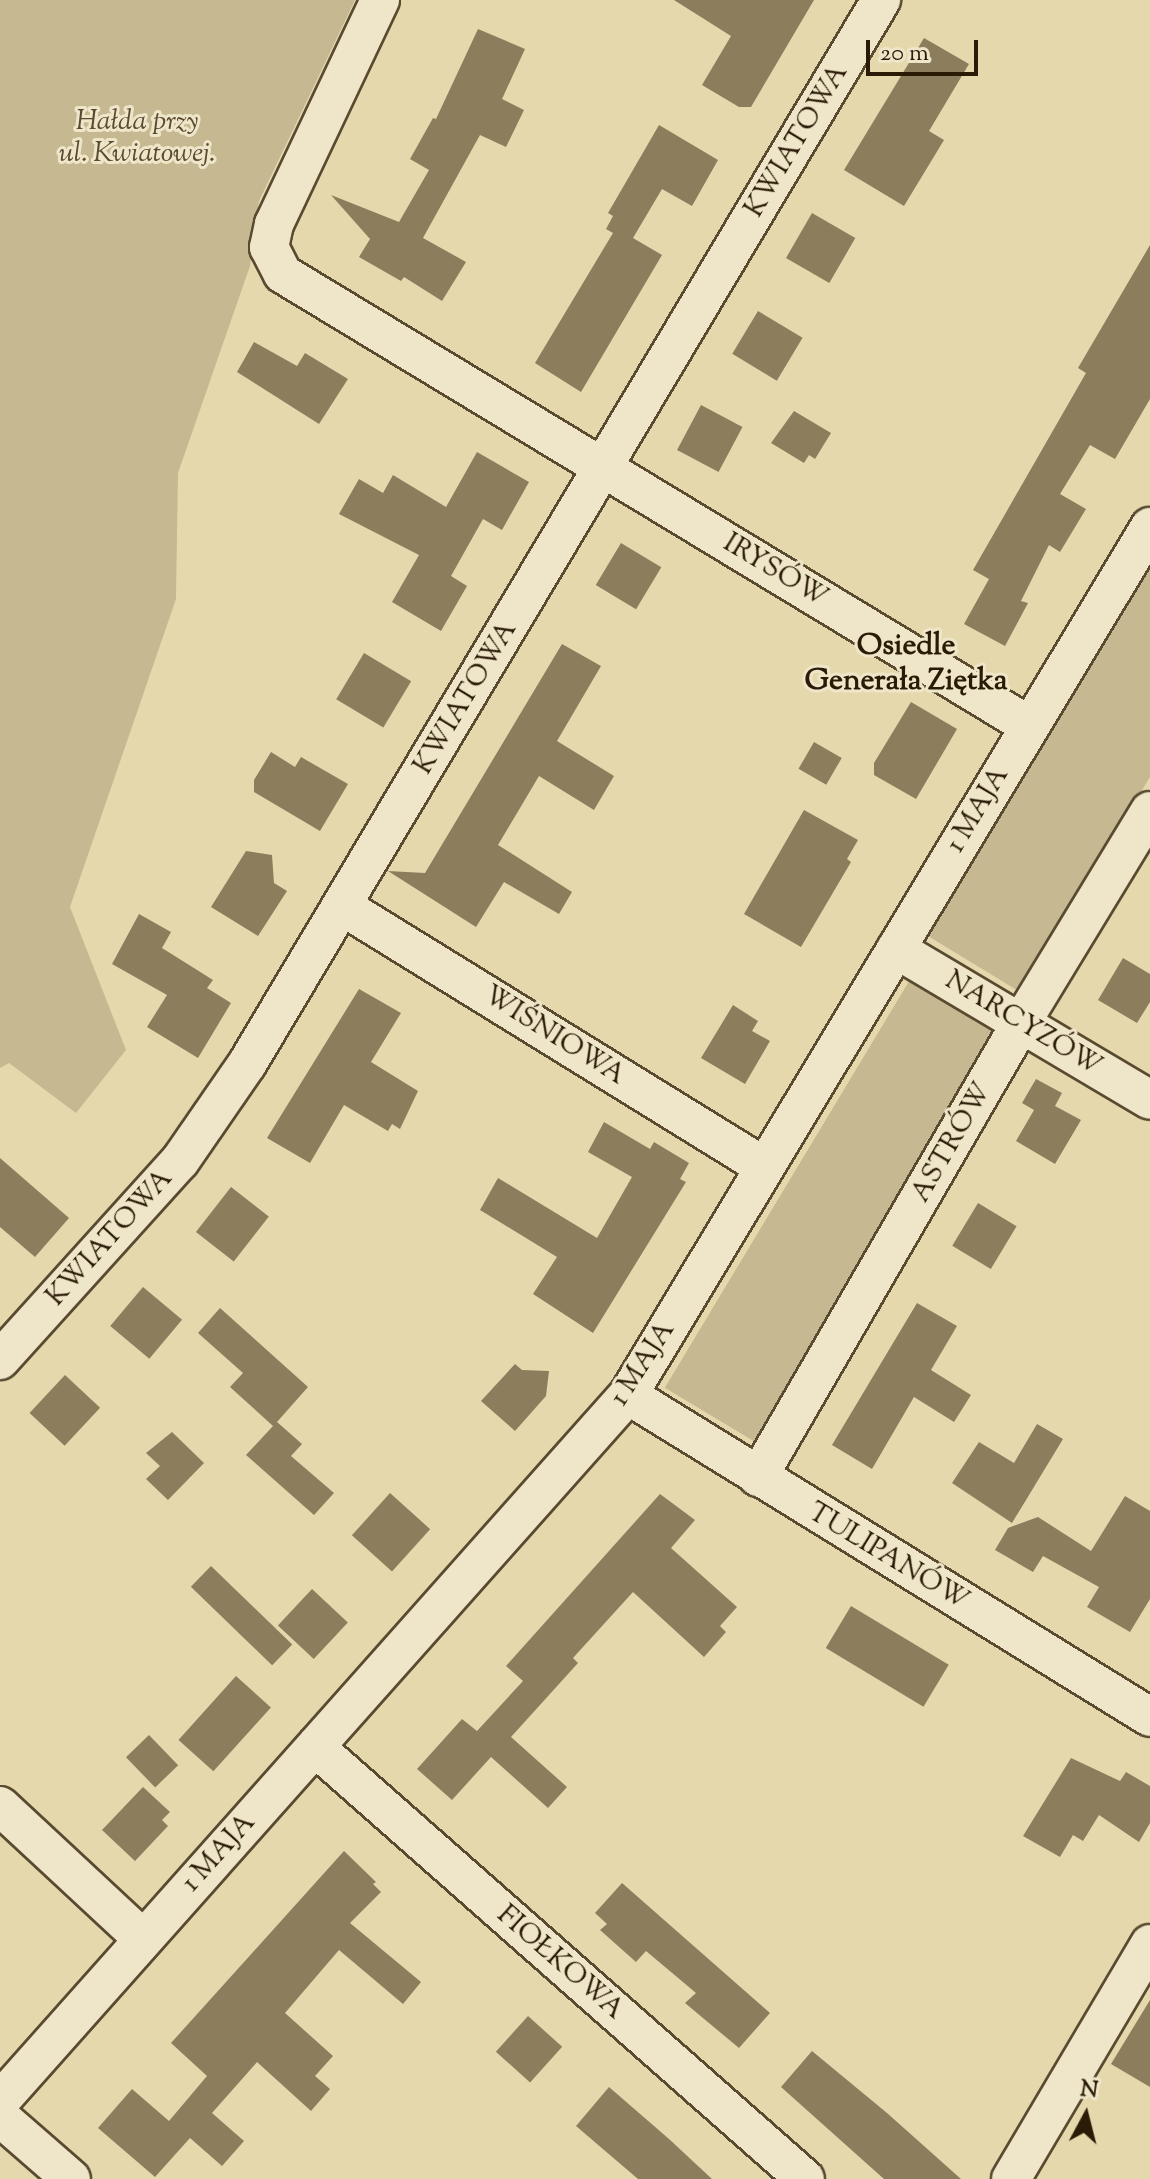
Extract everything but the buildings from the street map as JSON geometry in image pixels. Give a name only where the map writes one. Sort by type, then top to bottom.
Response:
[{"type":"street","name":"IRYSÓW","points":[[380,0],[274,224],[269,247],[283,274],[1028,725]]},
{"type":"street","name":"KWIATOWA","points":[[0,1360],[180,1161],[247,1064],[881,0]]},
{"type":"street","name":"1 MAJA","points":[[0,2101],[628,1395],[1028,725],[1150,527]]},
{"type":"street","name":"ASTRÓW","points":[[758,1477],[1021,1023],[1150,811]]},
{"type":"street","name":"WIŚNIOWA","points":[[342,906],[765,1167]]},
{"type":"street","name":"NARCYZÓW","points":[[896,949],[1150,1100]]},
{"type":"street","name":"TULIPANÓW","points":[[628,1395],[1150,1717]]},
{"type":"street","name":"FIOŁKOWA","points":[[315,1747],[805,2179]]},
{"type":"street","points":[[0,1806],[142,1938]]},
{"type":"street","points":[[1011,2179],[1150,1944]]},
{"type":"street","points":[[0,2117],[71,2179]]},
{"type":"green space","name":"Hałda przy ul. Kwiatowej.","points":[[0,0],[355,0],[259,201],[250,266],[178,473],[176,599],[70,907],[126,1050],[76,1113],[9,1063],[0,1068]]},
{"type":"green space","points":[[1150,569],[1150,777],[1020,992],[928,936]]},
{"type":"green space","points":[[911,978],[1001,1032],[755,1442],[665,1388]]},
{"type":"district","name":"Osiedle Generała Ziętka","points":[[906,664]]}]
